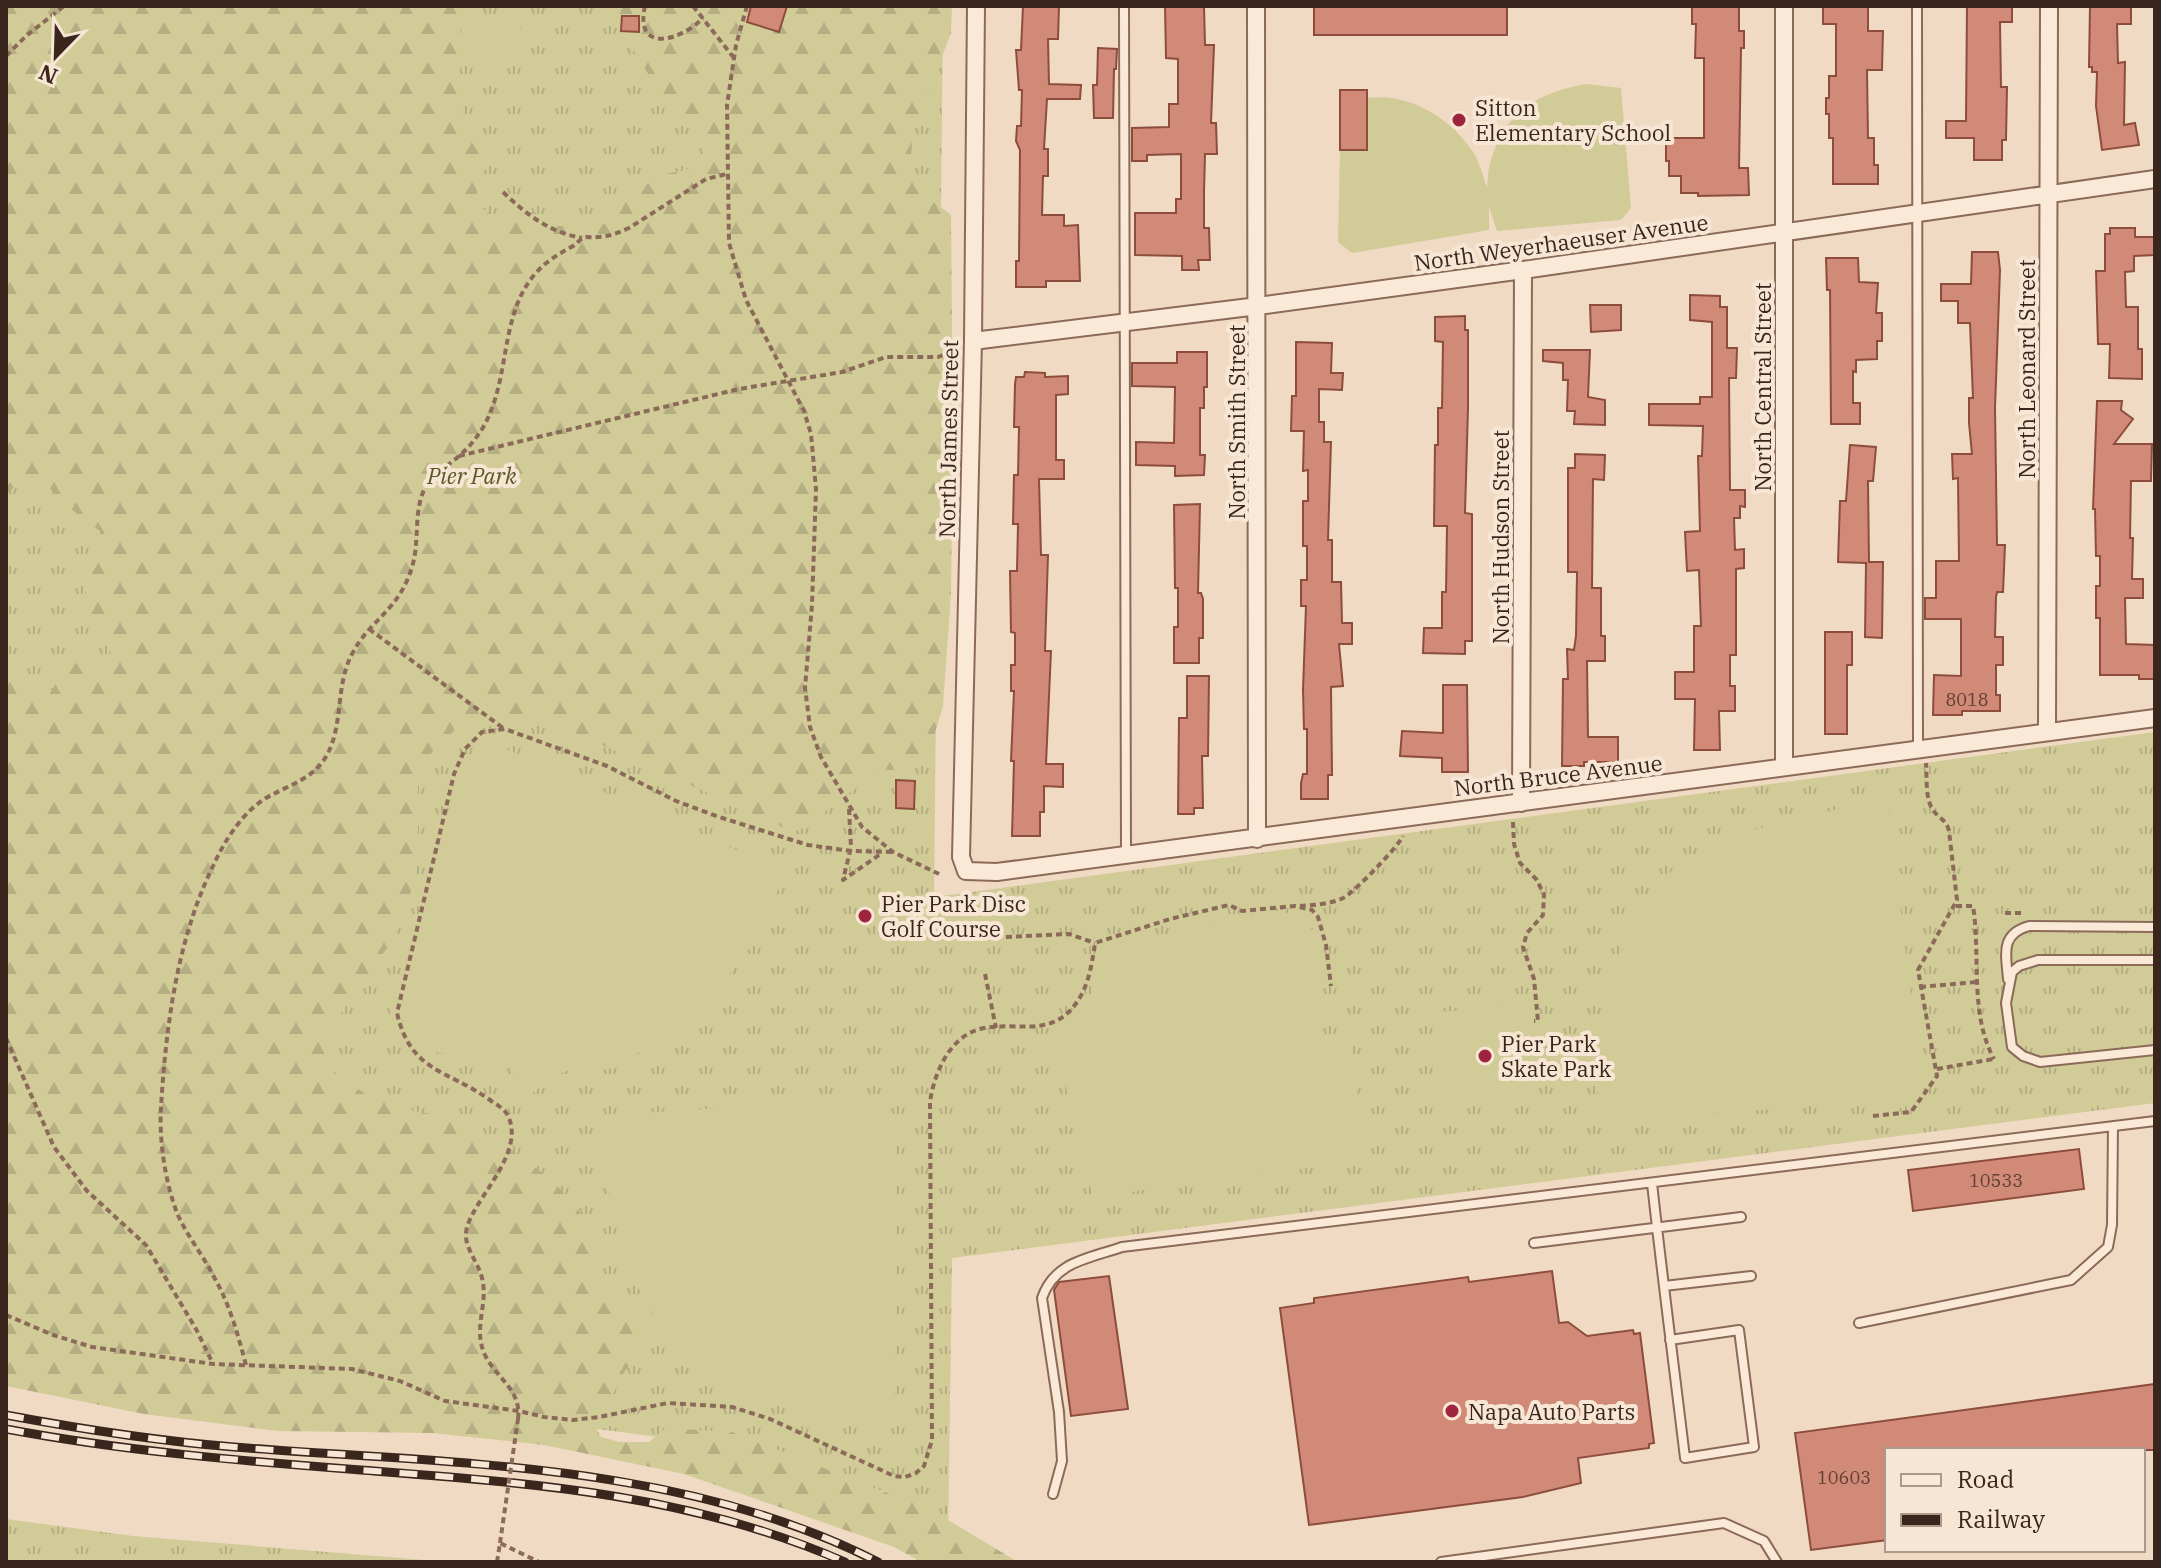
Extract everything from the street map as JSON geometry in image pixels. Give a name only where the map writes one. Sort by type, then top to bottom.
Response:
[{"type":"street","name":"North James Street","points":[[966,871],[961,857],[973,341],[976,6]]},
{"type":"street","name":"North Smith Street","points":[[1256,6],[1257,839]]},
{"type":"street","name":"North Central Street","points":[[1784,6],[1784,767]]},
{"type":"street","name":"North Leonard Street","points":[[2047,732],[2049,6]]},
{"type":"street","name":"North Weyerhaeuser Avenue","points":[[973,341],[1523,270],[2155,179]]},
{"type":"street","name":"North Hudson Street","points":[[1516,804],[1523,270]]},
{"type":"street","name":"North Bruce Avenue","points":[[966,871],[997,872],[1126,856],[2155,718]]},
{"type":"lane","points":[[1124,6],[1126,856]]},
{"type":"lane","points":[[1917,6],[1921,749]]},
{"type":"lane","points":[[2155,927],[2029,926],[2016,930],[2005,952],[2006,1003],[2012,1047],[2023,1056],[2040,1062],[2155,1050]]},
{"type":"lane","points":[[2008,984],[2012,972],[2019,966],[2038,960],[2155,960]]},
{"type":"lane","points":[[1053,1494],[1062,1461],[1059,1412],[1042,1298],[1048,1282],[1066,1266],[1122,1247],[2155,1121]]},
{"type":"lane","points":[[1859,1323],[2071,1280],[2108,1247],[2112,1225],[2113,1126]]},
{"type":"lane","points":[[1652,1183],[1670,1340],[1685,1458],[1754,1447],[1739,1330],[1670,1340]]},
{"type":"lane","points":[[1534,1243],[1741,1217]]},
{"type":"lane","points":[[1664,1286],[1751,1276]]},
{"type":"lane","points":[[1441,1562],[1724,1523],[1764,1541],[1777,1562]]},
{"type":"path","points":[[6,56],[64,6]]},
{"type":"path","points":[[645,6],[644,26],[647,32],[658,38],[679,37],[691,31],[703,18]]},
{"type":"path","points":[[693,6],[734,58]]},
{"type":"path","points":[[747,6],[734,58],[726,120],[729,243],[733,263],[755,321],[804,411],[811,434],[816,478],[812,605],[805,688],[807,709],[821,757],[869,835],[893,852],[939,874]]},
{"type":"path","points":[[503,192],[551,230],[583,238],[615,234],[706,179],[727,174]]},
{"type":"path","points":[[246,1365],[234,1321],[215,1278],[178,1213],[169,1187],[161,1136],[171,1011],[185,938],[213,865],[242,817],[265,799],[319,768],[330,749],[342,676],[352,652],[403,592],[414,564],[425,486],[476,438],[490,416],[501,381],[508,337],[523,292],[535,274],[555,256],[583,238]]},
{"type":"path","points":[[459,456],[739,389],[788,383],[849,370],[886,357],[945,356],[973,341]]},
{"type":"path","points":[[369,629],[505,729],[607,766],[699,811],[808,845],[851,851],[893,852]]},
{"type":"path","points":[[497,1562],[519,1411],[511,1387],[485,1356],[479,1325],[484,1284],[466,1241],[465,1224],[495,1182],[509,1146],[512,1127],[507,1112],[478,1092],[437,1071],[417,1055],[402,1035],[397,1013],[454,774],[465,749],[482,732],[505,729]]},
{"type":"path","points":[[1873,1116],[1911,1112],[1935,1081],[1937,1069],[1918,970],[1955,906],[1957,892],[1948,824],[1933,811],[1921,749]]},
{"type":"path","points":[[1516,804],[1517,855],[1520,863],[1537,880],[1544,895],[1543,915],[1527,933],[1523,947],[1534,979],[1538,1021],[1534,1021]]},
{"type":"path","points":[[849,806],[851,851],[843,880],[883,853]]},
{"type":"path","points":[[1006,937],[1069,934],[1095,943],[1170,919],[1229,905],[1242,911],[1318,905],[1344,898],[1401,841],[1404,833],[1402,817]]},
{"type":"path","points":[[1295,906],[1312,910],[1318,917],[1326,945],[1331,986]]},
{"type":"path","points":[[1955,906],[1973,906],[1978,952],[1975,967],[1977,982],[1986,1043],[1994,1059]]},
{"type":"path","points":[[1974,914],[1981,913]]},
{"type":"path","points":[[6,1315],[92,1347],[213,1364],[352,1369],[400,1381],[445,1401],[544,1417],[573,1420],[668,1403],[732,1407],[770,1419],[894,1476],[905,1477],[916,1473],[929,1457],[934,1415],[932,1088],[942,1061],[961,1040],[980,1029],[1049,1025],[1076,1005],[1091,969],[1095,943]]},
{"type":"path","points":[[985,974],[996,1028]]},
{"type":"path","points":[[1920,987],[1977,982]]},
{"type":"path","points":[[6,1038],[54,1147],[87,1191],[146,1245],[213,1364]]},
{"type":"path","points":[[1937,1069],[1994,1059],[2012,1047]]},
{"type":"path","points":[[500,1543],[539,1562]]},
{"type":"green space","name":"Pier Park","points":[[6,6],[943,6],[934,897],[2155,732],[2155,1103],[952,1258],[948,1540],[699,1445],[651,1436],[543,1422],[6,1371]]},
{"type":"green space","points":[[6,6],[479,6],[461,9],[459,97],[467,134],[487,167],[479,179],[479,201],[492,214],[502,216],[514,213],[526,205],[547,221],[580,229],[616,219],[614,194],[630,196],[658,177],[694,166],[701,160],[705,146],[693,127],[678,121],[621,31],[639,32],[639,17],[622,16],[589,6],[751,6],[747,22],[779,31],[787,6],[952,6],[951,33],[913,132],[910,166],[929,198],[951,215],[951,593],[943,706],[928,756],[911,770],[885,770],[827,810],[813,825],[793,832],[567,729],[509,717],[455,730],[432,752],[418,779],[418,865],[406,909],[392,941],[331,1027],[323,1050],[331,1070],[371,1098],[441,1116],[496,1139],[552,1180],[579,1211],[595,1246],[593,1269],[606,1295],[625,1314],[646,1328],[647,1344],[625,1371],[614,1392],[595,1412],[593,1423],[601,1437],[619,1442],[649,1442],[666,1428],[732,1432],[933,1511],[1018,1562],[921,1562],[894,1547],[684,1474],[544,1445],[433,1433],[278,1431],[144,1414],[6,1386],[6,680],[36,683],[49,695],[63,672],[84,658],[107,667],[113,657],[89,615],[85,585],[103,555],[100,531],[79,516],[36,475],[6,494]]},
{"type":"green space","points":[[461,19],[520,19],[520,60],[462,60]]},
{"type":"green space","points":[[1586,84],[1621,88],[1631,208],[1621,220],[1497,231],[1489,206],[1489,230],[1352,253],[1338,242],[1340,150],[1367,149],[1367,98],[1383,97],[1413,103],[1441,118],[1473,152],[1487,188],[1489,166],[1496,145],[1514,118],[1538,99]]},
{"type":"green space","points":[[495,744],[670,821],[673,819],[677,824],[787,872],[756,940],[696,1017],[613,1069],[565,1071],[529,1095],[509,1067],[382,1041],[466,756]]},
{"type":"green space","points":[[1887,797],[1920,1070],[1898,1099],[1602,1123],[1596,1074],[1606,985],[1645,902],[1674,868],[1737,834]]},
{"type":"green space","points":[[1282,910],[1313,930],[1323,1036],[1348,1032],[1367,1160],[1093,1199],[1054,1039],[1084,1007],[1116,948]]},
{"type":"green space","name":"Pier Park Skate Park","points":[[1532,1003],[1537,1096],[1526,1101],[1518,1097],[1450,1104],[1441,1101],[1431,1013]]},
{"type":"green space","points":[[871,1099],[896,1116],[894,1422],[839,1423],[760,1401],[682,1361],[630,1274],[590,1116]]},
{"type":"green space","points":[[6,1519],[133,1536],[449,1562],[6,1562]]},
{"type":"building","points":[[751,6],[787,6],[779,32],[747,22]]},
{"type":"building","points":[[1023,6],[1059,6],[1058,39],[1048,39],[1049,84],[1081,85],[1080,99],[1047,99],[1044,149],[1048,149],[1048,176],[1043,176],[1042,215],[1064,215],[1064,226],[1078,225],[1080,281],[1046,281],[1046,287],[1016,287],[1020,150],[1016,141],[1017,126],[1021,126],[1022,90],[1019,90],[1016,50],[1021,50]]},
{"type":"building","points":[[1165,6],[1204,6],[1205,45],[1214,45],[1211,123],[1216,123],[1217,154],[1205,154],[1204,192],[1204,228],[1209,228],[1210,260],[1198,260],[1199,270],[1182,270],[1182,256],[1135,255],[1135,213],[1176,213],[1176,199],[1181,199],[1181,154],[1147,155],[1147,161],[1132,161],[1132,128],[1169,127],[1169,104],[1178,104],[1178,59],[1166,58]]},
{"type":"building","points":[[1314,6],[1507,6],[1507,35],[1314,35]]},
{"type":"building","points":[[1692,6],[1739,6],[1739,31],[1744,31],[1744,48],[1741,48],[1739,168],[1748,168],[1749,195],[1698,196],[1698,193],[1681,193],[1681,176],[1669,176],[1666,138],[1704,138],[1704,58],[1695,58],[1696,24],[1692,24]]},
{"type":"building","points":[[1823,6],[1868,6],[1868,31],[1883,31],[1882,70],[1867,70],[1868,138],[1874,138],[1878,184],[1833,184],[1833,138],[1829,138],[1826,98],[1829,98],[1829,76],[1836,76],[1836,24],[1823,24]]},
{"type":"building","points":[[1967,6],[2012,6],[2012,22],[2000,22],[2001,87],[2007,87],[2006,140],[2002,140],[2002,160],[1974,160],[1974,138],[1946,138],[1946,121],[1966,121]]},
{"type":"building","points":[[2090,6],[2131,6],[2131,24],[2117,24],[2118,63],[2125,62],[2124,125],[2135,123],[2139,145],[2102,150],[2096,106],[2097,72],[2092,72],[2092,67],[2089,67]]},
{"type":"building","points":[[622,16],[639,16],[639,32],[621,31]]},
{"type":"building","points":[[1098,48],[1117,49],[1113,118],[1094,118],[1093,85],[1097,85]]},
{"type":"building","points":[[1340,90],[1367,90],[1367,150],[1340,150]]},
{"type":"building","points":[[2110,228],[2135,228],[2135,237],[2155,237],[2155,255],[2134,256],[2134,271],[2125,272],[2126,307],[2138,307],[2142,379],[2109,378],[2110,344],[2098,344],[2096,271],[2105,271],[2105,234],[2110,234]]},
{"type":"building","points":[[1972,252],[1998,252],[2000,270],[1995,408],[1997,545],[2005,545],[2003,592],[1997,592],[1996,597],[1995,637],[2003,637],[2003,665],[1996,665],[1996,695],[2000,695],[2000,711],[1933,715],[1934,675],[1961,676],[1961,619],[1925,619],[1925,598],[1936,598],[1936,561],[1959,561],[1958,478],[1953,479],[1952,454],[1972,454],[1969,423],[1969,398],[1973,398],[1970,323],[1958,323],[1958,301],[1941,301],[1941,284],[1971,284]]},
{"type":"building","points":[[1826,258],[1858,258],[1859,282],[1878,283],[1876,313],[1882,313],[1882,341],[1877,341],[1877,359],[1856,360],[1856,372],[1853,371],[1853,403],[1860,403],[1860,424],[1831,424],[1830,290],[1827,290]]},
{"type":"building","points":[[1690,295],[1720,296],[1720,307],[1727,307],[1727,348],[1737,348],[1736,378],[1729,378],[1730,490],[1745,490],[1745,507],[1740,506],[1740,518],[1734,518],[1735,550],[1744,549],[1744,568],[1736,569],[1736,655],[1730,655],[1730,686],[1735,686],[1735,711],[1719,711],[1720,750],[1694,750],[1695,699],[1675,699],[1675,672],[1694,672],[1694,626],[1701,626],[1699,570],[1687,571],[1685,532],[1700,531],[1698,456],[1702,456],[1703,426],[1649,425],[1649,404],[1700,404],[1700,397],[1712,397],[1712,322],[1690,320]]},
{"type":"building","points":[[1590,305],[1621,305],[1621,330],[1591,332]]},
{"type":"building","points":[[1465,316],[1465,330],[1468,330],[1468,408],[1465,513],[1472,514],[1472,641],[1465,641],[1465,654],[1423,653],[1424,628],[1442,628],[1442,592],[1446,592],[1447,526],[1434,526],[1435,445],[1438,445],[1438,408],[1442,408],[1443,342],[1435,341],[1435,317]]},
{"type":"building","points":[[1296,342],[1332,343],[1331,373],[1343,373],[1342,390],[1319,389],[1319,422],[1324,422],[1324,442],[1331,442],[1328,540],[1332,540],[1332,582],[1341,582],[1342,623],[1352,623],[1352,644],[1339,644],[1343,686],[1331,687],[1332,775],[1328,775],[1328,799],[1301,799],[1303,774],[1307,774],[1303,690],[1306,606],[1301,606],[1301,580],[1307,580],[1303,501],[1308,501],[1308,470],[1303,471],[1304,431],[1291,431],[1292,396],[1296,396]]},
{"type":"building","points":[[1543,350],[1590,350],[1588,397],[1605,400],[1605,425],[1574,424],[1575,411],[1567,411],[1568,380],[1563,380],[1563,363],[1543,361]]},
{"type":"building","points":[[1177,352],[1207,352],[1207,387],[1204,387],[1204,408],[1200,408],[1200,455],[1205,455],[1204,475],[1175,476],[1175,466],[1136,465],[1136,442],[1174,443],[1175,387],[1132,386],[1132,363],[1177,363]]},
{"type":"building","points":[[1025,372],[1045,373],[1045,377],[1068,376],[1068,394],[1056,395],[1056,460],[1064,460],[1064,479],[1039,479],[1041,555],[1048,555],[1045,651],[1051,651],[1046,764],[1063,764],[1063,787],[1044,786],[1040,836],[1012,836],[1014,691],[1011,691],[1011,665],[1015,665],[1015,633],[1011,632],[1010,571],[1017,571],[1018,524],[1013,524],[1019,427],[1014,427],[1015,384],[1016,377],[1024,377]]},
{"type":"building","points":[[2097,401],[2122,401],[2121,410],[2133,419],[2114,444],[2152,444],[2151,481],[2131,481],[2132,579],[2143,579],[2143,598],[2125,598],[2126,644],[2155,645],[2155,679],[2139,679],[2139,675],[2100,675],[2100,618],[2096,618],[2096,586],[2100,586],[2100,556],[2096,556],[2093,509]]},
{"type":"building","points":[[1850,445],[1876,447],[1873,481],[1868,481],[1869,562],[1883,562],[1882,638],[1865,637],[1866,563],[1838,562],[1840,501],[1846,501]]},
{"type":"building","points":[[1575,454],[1605,455],[1604,480],[1593,479],[1592,588],[1601,588],[1601,636],[1605,636],[1605,661],[1587,661],[1588,737],[1618,737],[1618,762],[1584,762],[1584,766],[1562,766],[1563,679],[1568,679],[1567,649],[1574,650],[1576,636],[1577,572],[1568,572],[1568,468],[1575,468]]},
{"type":"building","points":[[1200,504],[1198,593],[1203,599],[1203,638],[1199,638],[1199,663],[1174,663],[1178,588],[1175,588],[1174,505]]},
{"type":"building","points":[[1825,632],[1852,632],[1852,665],[1847,665],[1847,734],[1825,734]]},
{"type":"building","points":[[1187,676],[1209,676],[1208,756],[1202,756],[1203,808],[1194,808],[1194,814],[1178,814],[1179,718],[1187,718]]},
{"type":"building","points":[[1443,685],[1467,685],[1468,772],[1442,772],[1442,758],[1400,756],[1402,731],[1443,733]]},
{"type":"building","points":[[896,780],[915,781],[914,809],[896,808]]},
{"type":"building","points":[[2079,1149],[2084,1189],[1913,1211],[1908,1170]]},
{"type":"building","points":[[1552,1271],[1559,1323],[1568,1322],[1587,1336],[1633,1330],[1634,1334],[1640,1333],[1654,1443],[1649,1444],[1649,1448],[1578,1458],[1581,1483],[1523,1497],[1309,1525],[1280,1308],[1314,1303],[1314,1298],[1468,1277],[1469,1282]]},
{"type":"building","points":[[1109,1276],[1128,1409],[1071,1416],[1054,1290],[1059,1282]]},
{"type":"building","points":[[2155,1384],[2155,1450],[1885,1448],[1885,1540],[1811,1550],[1795,1433]]},
{"type":"railway","points":[[6,1415],[176,1441],[480,1464],[644,1486],[724,1504],[802,1529],[878,1562]]},
{"type":"railway","points":[[6,1429],[183,1454],[485,1480],[607,1495],[727,1520],[845,1562]]},
{"type":"place","name":"Sitton Elementary School","points":[[1459,120]]},
{"type":"place","name":"Pier Park Disc Golf Course","points":[[865,916]]},
{"type":"place","name":"Pier Park Skate Park","points":[[1485,1056]]},
{"type":"place","name":"Napa Auto Parts","points":[[1452,1411]]}]
